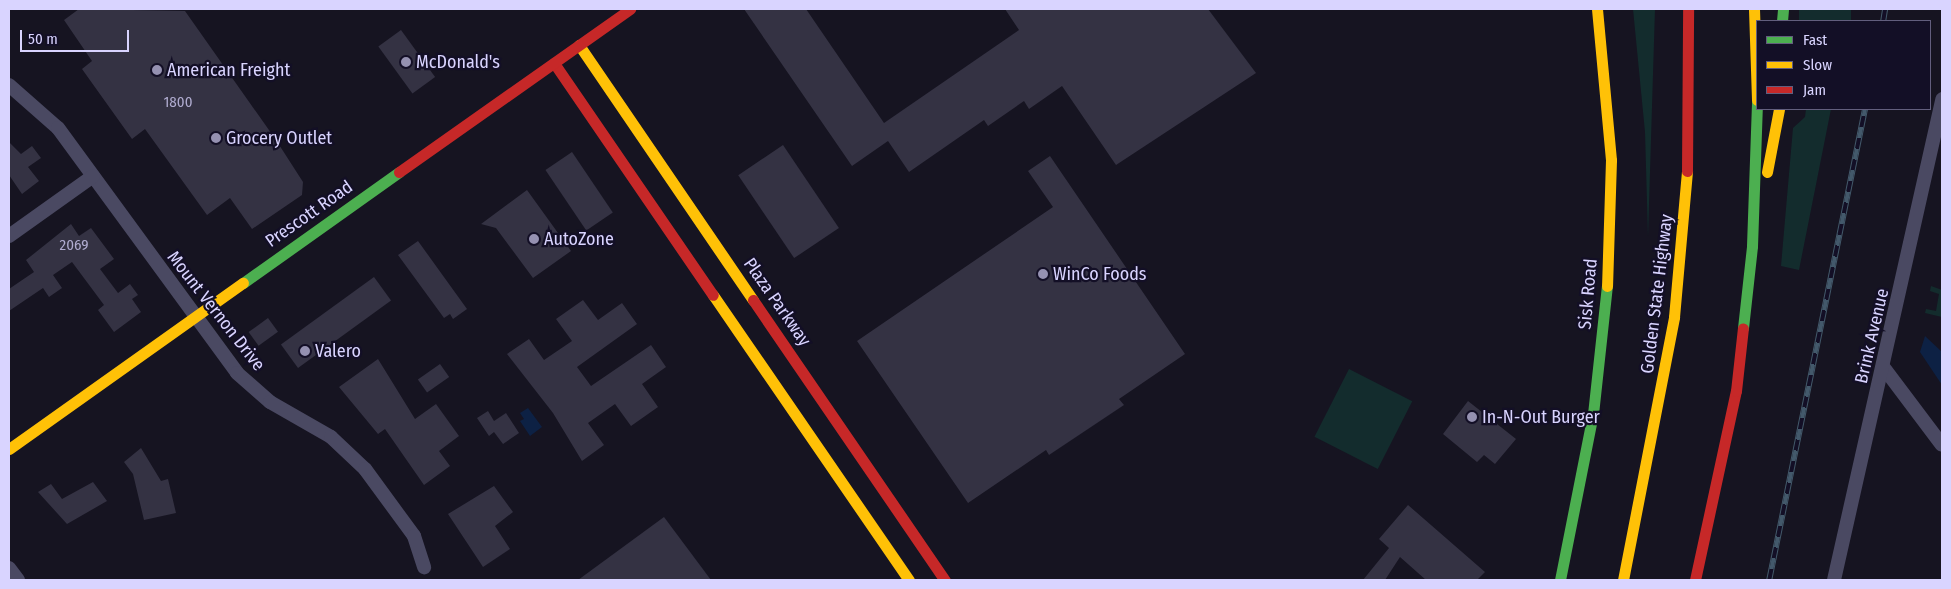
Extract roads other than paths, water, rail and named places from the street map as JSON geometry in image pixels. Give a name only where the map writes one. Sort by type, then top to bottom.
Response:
[{"type":"main road","name":"Prescott Road","points":[[9,448],[630,9]]},
{"type":"main road","name":"Sisk Road","points":[[1560,580],[1592,414],[1608,265],[1611,160],[1597,9]]},
{"type":"main road","name":"Golden State Highway","points":[[1623,580],[1658,416],[1684,226],[1690,107],[1688,9]]},
{"type":"main road","points":[[1754,9],[1756,82]]},
{"type":"main road","points":[[1674,18],[1674,68]]},
{"type":"main road","name":"Plaza Parkway","points":[[579,45],[945,580]]},
{"type":"main road","points":[[554,63],[908,580]]},
{"type":"main road","points":[[1695,580],[1736,391],[1752,246],[1757,110]]},
{"type":"main road","points":[[1752,246],[1779,110]]},
{"type":"main road","points":[[1658,416],[1668,226]]},
{"type":"street","name":"Mount Vernon Drive","points":[[9,85],[58,128],[193,318],[255,390],[347,449],[406,524],[424,567]]},
{"type":"street","name":"Brink Avenue","points":[[1834,580],[1884,368],[1942,99]]},
{"type":"street","points":[[9,236],[93,176]]},
{"type":"street","points":[[1884,368],[1942,445]]},
{"type":"street","points":[[9,568],[18,580]]},
{"type":"water","points":[[1925,336],[1942,352],[1942,385],[1920,352]]},
{"type":"water","points":[[528,408],[542,427],[530,436],[520,421],[524,419],[520,413]]},
{"type":"railway","points":[[1883,20],[1885,9]]},
{"type":"railway","points":[[1769,580],[1865,110]]},
{"type":"place","name":"McDonald's","points":[[406,62]]},
{"type":"place","name":"American Freight","points":[[157,70]]},
{"type":"place","name":"Grocery Outlet","points":[[216,138]]},
{"type":"place","name":"AutoZone","points":[[534,239]]},
{"type":"place","name":"WinCo Foods","points":[[1043,274]]},
{"type":"place","name":"Valero","points":[[305,351]]},
{"type":"place","name":"In-N-Out Burger","points":[[1472,417]]}]
